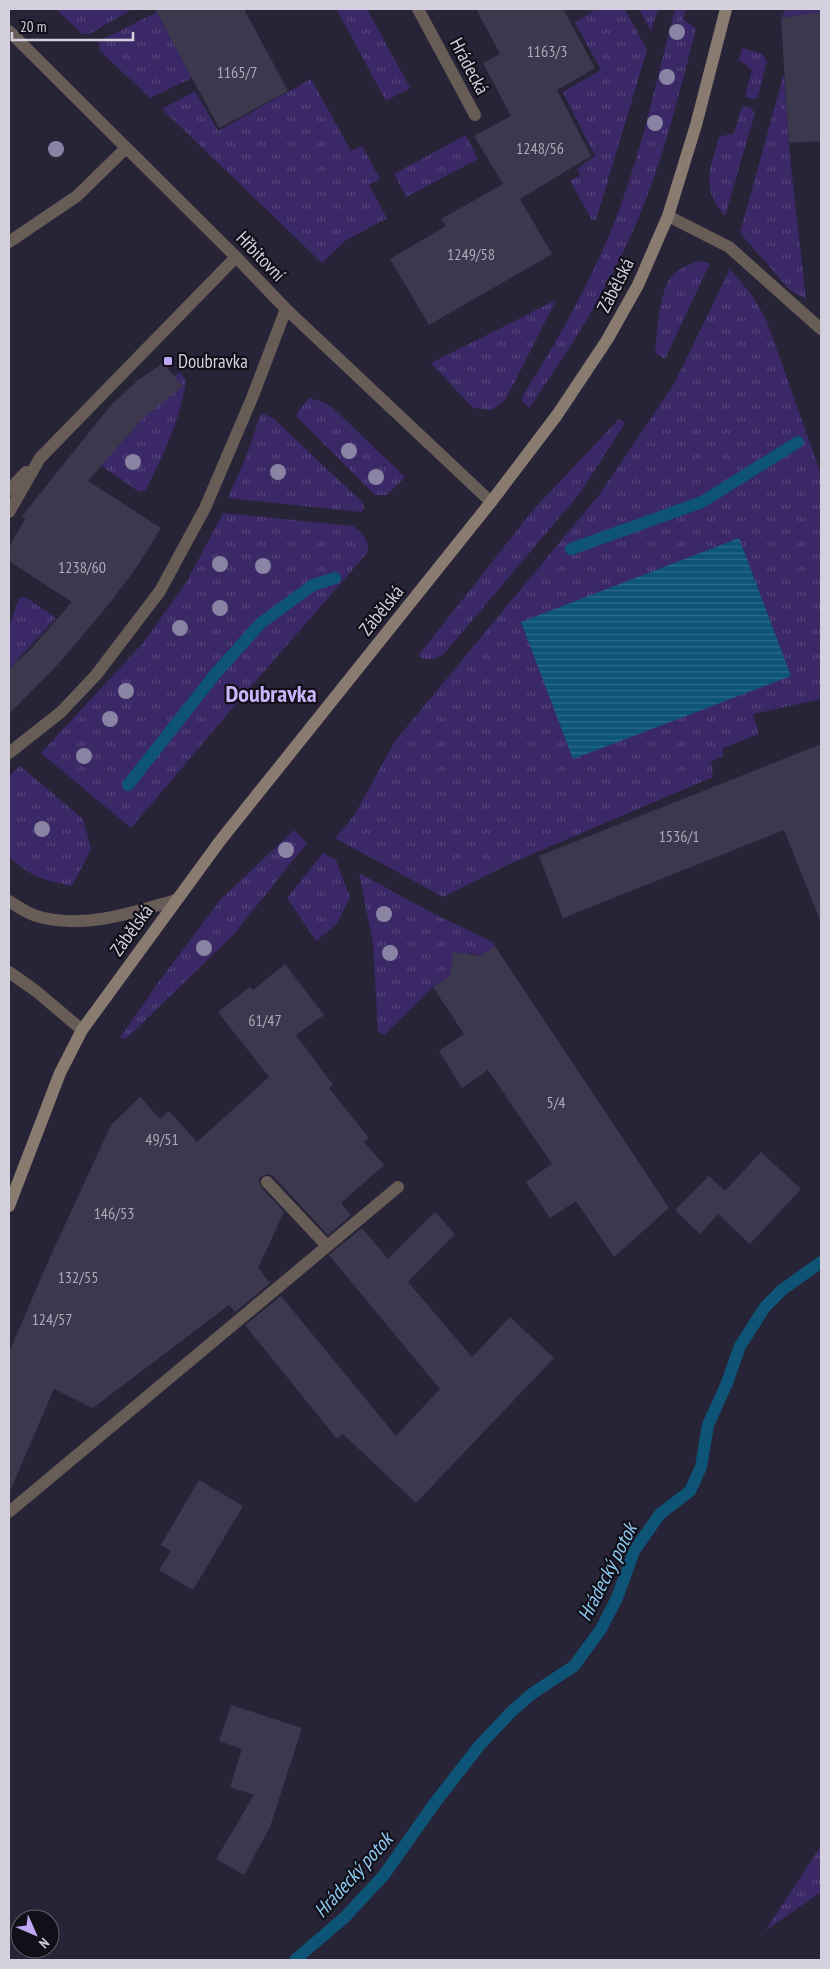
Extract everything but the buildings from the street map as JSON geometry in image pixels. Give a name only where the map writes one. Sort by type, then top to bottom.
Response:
[{"type":"main road","name":"Zábělská","points":[[9,1206],[60,1073],[82,1030],[176,900],[263,787],[491,502],[558,415],[607,340],[638,285],[668,216],[696,124],[726,9]]},
{"type":"street","name":"Hrádecká","points":[[418,9],[475,115]]},
{"type":"street","name":"Hřbitovní","points":[[9,31],[236,257],[286,310],[491,502]]},
{"type":"street","points":[[9,242],[77,196],[126,148]]},
{"type":"street","points":[[668,216],[729,247],[821,329]]},
{"type":"street","points":[[9,490],[236,257]]},
{"type":"street","points":[[9,753],[61,712],[96,675],[160,591],[205,508],[252,398],[286,310]]},
{"type":"street","points":[[9,512],[40,458]]},
{"type":"street","points":[[9,901],[38,917],[70,922],[115,918],[176,900]]},
{"type":"street","points":[[9,972],[36,991],[82,1030]]},
{"type":"street","points":[[267,1182],[327,1246]]},
{"type":"street","points":[[9,1512],[398,1187]]},
{"type":"green space","points":[[56,9],[132,9],[90,34],[82,34]]},
{"type":"green space","points":[[367,9],[410,88],[386,101],[337,10]]},
{"type":"green space","points":[[597,9],[625,9],[647,50],[596,220],[592,220],[570,181],[580,175],[577,169],[595,156],[563,92],[601,70],[575,22]]},
{"type":"green space","points":[[639,9],[658,9],[651,31]]},
{"type":"green space","points":[[675,9],[686,9],[683,19],[696,29],[659,164],[620,260],[592,311],[529,408],[522,401],[522,397],[574,308],[598,261],[618,213],[642,137]]},
{"type":"green space","points":[[786,9],[821,9],[821,12],[781,18]]},
{"type":"green space","points":[[157,12],[192,78],[150,98],[100,51],[99,43],[103,39]]},
{"type":"green space","points":[[742,48],[762,54],[767,61],[758,97],[754,99],[745,97],[752,70],[739,60]]},
{"type":"green space","points":[[784,73],[790,158],[806,299],[790,290],[740,233]]},
{"type":"green space","points":[[311,79],[351,151],[362,146],[380,179],[369,185],[387,218],[345,241],[322,263],[162,109],[195,91],[218,131]]},
{"type":"green space","points":[[742,106],[751,108],[755,113],[725,216],[712,196],[709,178],[710,169],[719,137],[734,133]]},
{"type":"green space","points":[[466,135],[478,159],[406,197],[394,174]]},
{"type":"green space","points":[[698,261],[710,263],[665,359],[655,353],[660,311],[665,290],[674,274],[685,266]]},
{"type":"green space","points":[[730,269],[751,294],[766,319],[821,474],[821,699],[753,714],[759,734],[723,748],[723,756],[711,762],[713,777],[509,864],[443,897],[335,838],[355,814],[395,741],[599,495],[674,384]]},
{"type":"green space","points":[[556,300],[506,399],[492,410],[473,408],[431,363]]},
{"type":"green space","points":[[180,372],[186,380],[176,423],[146,490],[139,492],[99,464],[167,382]]},
{"type":"green space","points":[[309,398],[323,402],[334,409],[405,477],[387,495],[375,495],[297,417],[297,413]]},
{"type":"green space","points":[[261,413],[273,418],[363,503],[364,508],[361,512],[228,498],[246,457]]},
{"type":"green space","points":[[619,419],[625,423],[580,493],[443,655],[430,659],[418,656],[533,510]]},
{"type":"green space","points":[[223,513],[353,526],[365,537],[368,552],[131,828],[41,753],[142,644],[186,583]]},
{"type":"green space","points":[[25,597],[55,617],[55,619],[9,669],[9,627],[19,598]]},
{"type":"green space","points":[[20,766],[83,819],[91,849],[72,886],[38,877],[9,857],[9,776]]},
{"type":"green space","points":[[294,830],[307,843],[233,935],[126,1039],[120,1038],[158,983],[221,899]]},
{"type":"green space","points":[[323,853],[336,860],[350,898],[336,925],[316,941],[287,898]]},
{"type":"green space","points":[[359,873],[436,915],[493,942],[495,946],[478,958],[470,953],[466,955],[464,953],[455,954],[457,971],[433,987],[384,1035],[378,1032],[373,943]]},
{"type":"green space","points":[[821,1846],[821,1892],[765,1931]]},
{"type":"water","points":[[739,538],[791,676],[573,759],[521,622]]},
{"type":"waterway","points":[[571,549],[702,502],[798,442]]},
{"type":"waterway","points":[[128,785],[216,673],[261,623],[313,585],[335,578]]},
{"type":"waterway","name":"Hrádecký potok","points":[[295,1960],[345,1917],[384,1875],[434,1804],[479,1746],[512,1711],[533,1693],[574,1666],[601,1629],[617,1598],[634,1551],[660,1514],[690,1491],[701,1467],[708,1425],[727,1383],[740,1346],[765,1307],[782,1290],[821,1262]]},
{"type":"place","name":"Doubravka","points":[[168,361]]},
{"type":"district","name":"Doubravka","points":[[271,694]]}]
